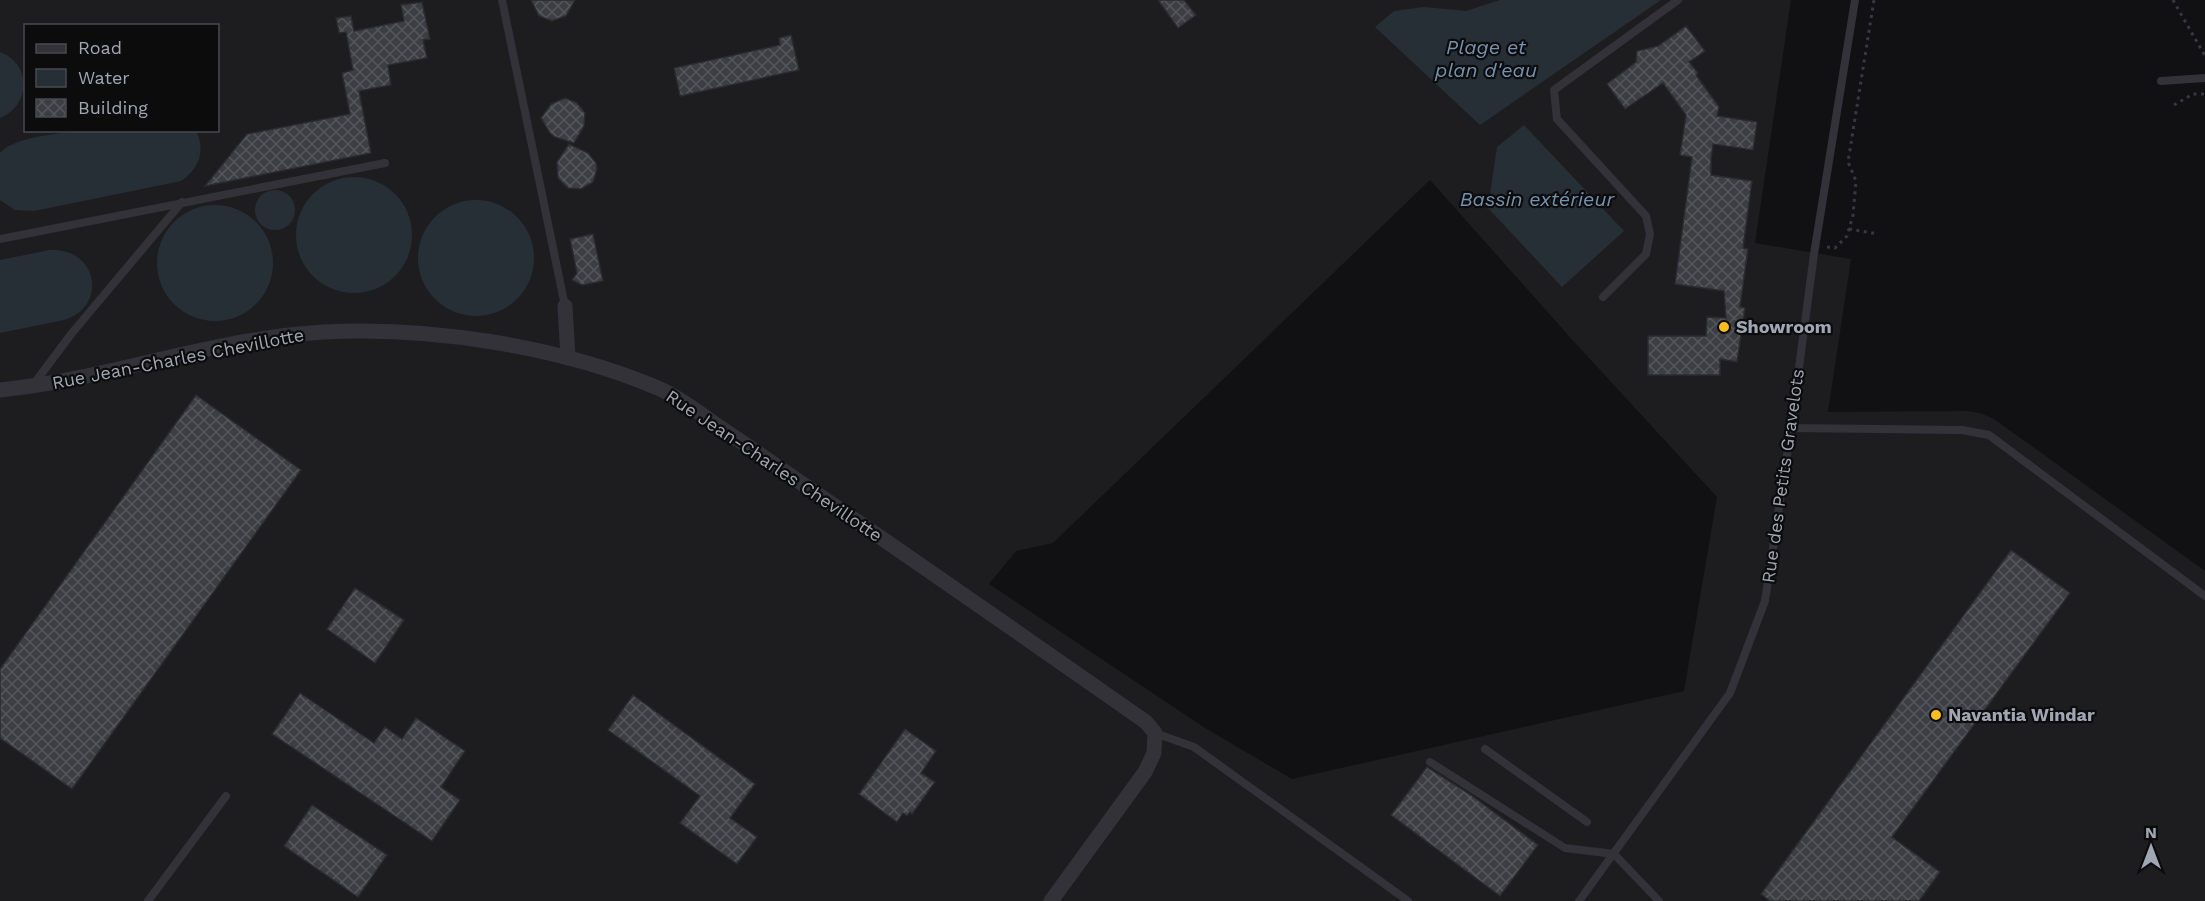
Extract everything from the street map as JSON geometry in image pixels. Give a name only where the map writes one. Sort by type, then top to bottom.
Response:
[{"type":"street","points":[[565,306],[568,358]]},
{"type":"street","name":"Rue Jean-Charles Chevillotte","points":[[0,390],[32,386],[247,341],[324,332],[388,331],[481,340],[585,362],[656,387],[698,412],[1146,722],[1155,733]]},
{"type":"street","points":[[1051,901],[1145,772],[1154,753],[1155,733]]},
{"type":"lane","points":[[502,0],[565,306]]},
{"type":"lane","points":[[1603,297],[1646,254],[1650,234],[1646,216],[1557,119],[1554,90],[1678,0]]},
{"type":"lane","name":"Rue des Petits Gravelots","points":[[1579,901],[1730,693],[1765,601],[1815,246],[1855,0]]},
{"type":"lane","points":[[2160,81],[2205,78]]},
{"type":"lane","points":[[0,239],[385,163]]},
{"type":"lane","points":[[32,386],[72,333],[182,202]]},
{"type":"lane","points":[[1791,428],[1962,430],[1989,435],[2205,597]]},
{"type":"lane","points":[[1155,733],[1194,747],[1408,901]]},
{"type":"lane","points":[[1485,749],[1587,822]]},
{"type":"lane","points":[[1430,762],[1565,848],[1614,855],[1659,901]]},
{"type":"lane","points":[[148,901],[226,796]]},
{"type":"path","points":[[1815,246],[1835,248],[1847,236],[1849,229],[1856,195],[1856,181],[1848,162],[1874,0]]},
{"type":"path","points":[[2173,0],[2205,56]]},
{"type":"path","points":[[2175,105],[2193,94],[2205,94]]},
{"type":"path","points":[[1849,229],[1878,234]]},
{"type":"shaded area","points":[[0,0],[1791,0],[1755,243],[1851,259],[1828,412],[1967,411],[1980,413],[1994,419],[2205,571],[2205,901],[0,901]],"holes":[[[1430,180],[1576,344],[1717,497],[1684,691],[1292,779],[1205,728],[989,584],[1016,551],[1053,543]]]},
{"type":"water","name":"Plage et plan d'eau","points":[[1500,0],[1661,0],[1480,125],[1375,27],[1394,11],[1424,7],[1466,11]]},
{"type":"water","points":[[0,52],[18,66],[24,85],[18,104],[0,118]]},
{"type":"water","name":"Bassin extérieur","points":[[1524,125],[1624,231],[1562,287],[1488,208],[1497,147]]},
{"type":"water","points":[[196,132],[200,145],[199,159],[192,171],[181,181],[34,211],[15,210],[0,200],[0,153],[14,144],[36,137],[63,133]]},
{"type":"water","points":[[354,177],[376,181],[395,194],[408,213],[412,235],[408,257],[395,276],[376,289],[354,293],[332,289],[313,276],[300,257],[296,235],[300,213],[313,194],[332,181]]},
{"type":"water","points":[[275,190],[289,196],[295,210],[289,224],[275,230],[261,224],[255,210],[261,196]]},
{"type":"water","points":[[476,200],[498,204],[517,217],[530,236],[534,258],[530,280],[517,299],[498,312],[476,316],[454,312],[435,299],[422,280],[418,258],[422,236],[435,217],[454,204]]},
{"type":"water","points":[[215,205],[237,209],[256,222],[269,241],[273,263],[269,285],[256,304],[237,317],[215,321],[193,317],[174,304],[161,285],[157,263],[161,241],[174,222],[193,209]]},
{"type":"water","points":[[50,250],[66,252],[78,258],[87,267],[92,279],[92,291],[87,303],[78,313],[64,320],[0,333],[0,260]]},
{"type":"building","points":[[531,0],[575,0],[566,16],[552,21],[539,16]]},
{"type":"building","points":[[1158,0],[1184,0],[1196,15],[1178,28]]},
{"type":"building","points":[[422,2],[430,39],[423,40],[427,58],[388,65],[391,85],[359,91],[371,153],[205,186],[247,134],[350,114],[342,73],[353,70],[346,32],[339,33],[336,18],[351,16],[354,31],[404,21],[401,5]]},
{"type":"building","points":[[1686,26],[1705,51],[1689,62],[1719,107],[1717,116],[1757,122],[1753,150],[1713,144],[1711,159],[1711,175],[1752,181],[1743,248],[1748,249],[1740,307],[1745,308],[1737,362],[1720,359],[1720,375],[1648,375],[1648,336],[1706,336],[1707,317],[1726,318],[1724,291],[1675,284],[1692,157],[1680,155],[1686,115],[1663,83],[1625,109],[1607,84],[1636,62],[1637,51],[1658,46]]},
{"type":"building","points":[[791,35],[799,70],[680,96],[674,68],[780,45],[779,38]]},
{"type":"building","points":[[565,98],[577,103],[585,113],[584,126],[574,143],[555,137],[541,118],[551,104]]},
{"type":"building","points":[[569,144],[588,153],[596,163],[597,169],[593,182],[581,189],[568,188],[558,178],[557,162]]},
{"type":"building","points":[[593,234],[603,281],[582,285],[572,280],[577,273],[570,239]]},
{"type":"building","points":[[196,395],[301,470],[72,789],[0,738],[0,669]]},
{"type":"building","name":"Navantia Windar","points":[[2011,550],[2070,593],[1892,837],[1940,872],[1919,901],[1770,901],[1761,894]]},
{"type":"building","points":[[355,588],[404,620],[375,663],[327,629]]},
{"type":"building","points":[[300,693],[374,743],[385,727],[402,739],[416,718],[465,751],[441,787],[460,800],[432,841],[272,734]]},
{"type":"building","points":[[633,695],[755,784],[730,818],[757,837],[737,864],[680,823],[700,796],[608,730]]},
{"type":"building","points":[[905,729],[936,751],[921,773],[935,782],[912,814],[910,812],[907,816],[903,813],[897,822],[859,794]]},
{"type":"building","points":[[1427,767],[1471,795],[1538,845],[1500,896],[1391,815]]},
{"type":"building","points":[[312,805],[387,855],[358,897],[284,846]]},
{"type":"place","name":"Showroom","points":[[1724,327]]},
{"type":"place","name":"Navantia Windar","points":[[1936,715]]}]
